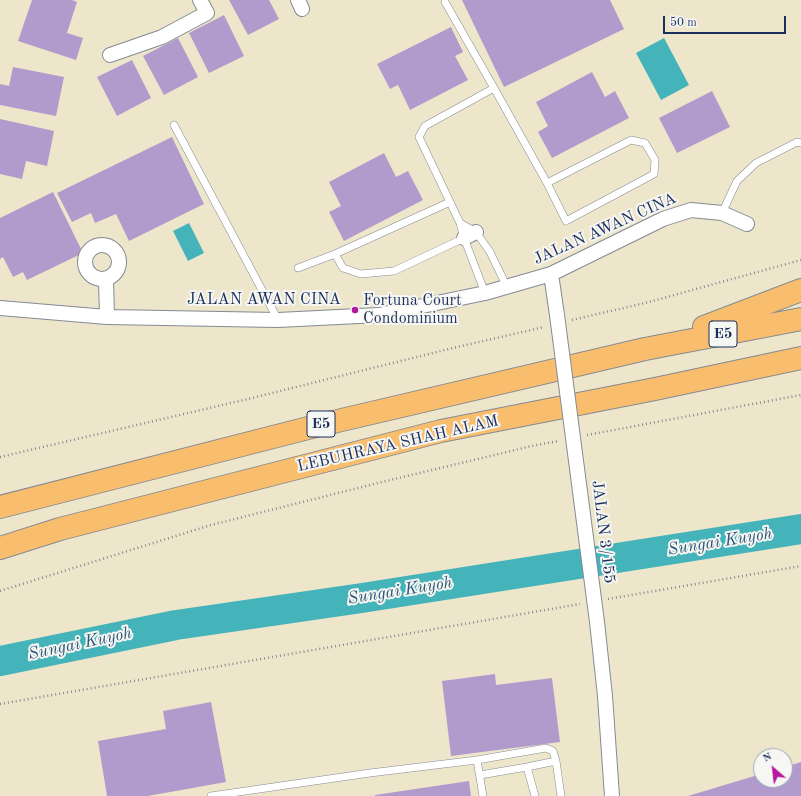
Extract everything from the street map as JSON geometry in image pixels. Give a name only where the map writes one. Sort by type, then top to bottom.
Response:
[{"type":"highway","points":[[645,349],[801,290]]},
{"type":"highway","name":"E5","points":[[0,507],[316,426],[645,349],[801,318]]},
{"type":"highway","name":"LEBUHRAYA SHAH ALAM","points":[[0,548],[60,529],[441,431],[801,358]]},
{"type":"highway","points":[[654,389],[801,371]]},
{"type":"street","points":[[110,55],[162,37],[207,13],[200,0]]},
{"type":"street","name":"JALAN AWAN CINA","points":[[0,308],[107,317],[278,320],[379,315],[486,293],[551,274],[663,219],[691,210],[722,213],[747,224]]},
{"type":"street","name":"JALAN 3/155","points":[[551,274],[606,696],[610,795]]},
{"type":"street","points":[[106,280],[107,317]]},
{"type":"lane","points":[[445,2],[547,183],[566,221],[654,174],[655,160],[645,143],[631,140],[547,183]]},
{"type":"lane","points":[[494,88],[425,126],[419,137],[460,223],[470,235],[490,252],[507,287]]},
{"type":"lane","points":[[174,125],[278,320]]},
{"type":"lane","points":[[722,213],[738,181],[756,163],[797,142],[801,143]]},
{"type":"lane","points":[[298,268],[335,254],[450,202]]},
{"type":"lane","points":[[460,223],[470,235],[486,293]]},
{"type":"lane","points":[[335,254],[343,268],[361,274],[394,271],[470,235]]},
{"type":"lane","points":[[210,796],[370,773],[477,760],[546,748],[553,751],[561,796]]},
{"type":"lane","points":[[477,760],[483,796]]},
{"type":"lane","points":[[480,775],[556,762]]},
{"type":"lane","points":[[527,767],[535,796]]},
{"type":"path","points":[[0,458],[248,399],[558,321],[649,302],[801,260]]},
{"type":"path","points":[[580,436],[801,395]]},
{"type":"path","points":[[0,591],[211,525],[382,482],[565,439]]},
{"type":"path","points":[[607,600],[801,566]]},
{"type":"path","points":[[0,704],[583,604]]},
{"type":"water","points":[[664,38],[689,85],[661,100],[636,53]]},
{"type":"water","points":[[189,223],[204,253],[188,261],[173,231]]},
{"type":"building","points":[[32,0],[72,0],[77,2],[67,33],[83,38],[76,60],[18,41]]},
{"type":"building","points":[[229,0],[269,0],[279,19],[248,35]]},
{"type":"building","points":[[462,0],[610,0],[624,29],[504,87]]},
{"type":"building","points":[[224,15],[244,56],[209,73],[189,33]]},
{"type":"building","points":[[451,27],[463,52],[455,56],[468,80],[410,110],[398,85],[390,89],[377,64]]},
{"type":"building","points":[[178,38],[198,77],[164,95],[143,56]]},
{"type":"building","points":[[132,60],[151,98],[117,116],[97,77]]},
{"type":"building","points":[[13,67],[64,77],[56,116],[0,105],[0,84],[9,86]]},
{"type":"building","points":[[592,72],[605,97],[615,91],[629,118],[552,158],[538,132],[548,126],[536,102]]},
{"type":"building","points":[[712,91],[730,127],[677,153],[659,118]]},
{"type":"building","points":[[0,119],[54,131],[47,166],[26,161],[22,179],[0,174]]},
{"type":"building","points":[[172,137],[204,204],[129,241],[116,214],[95,223],[91,213],[72,222],[57,193]]},
{"type":"building","points":[[384,153],[396,177],[408,171],[423,200],[344,241],[329,212],[341,206],[329,182]]},
{"type":"building","points":[[53,192],[83,253],[27,280],[23,272],[13,277],[3,257],[0,259],[0,218]]},
{"type":"building","points":[[495,674],[496,685],[552,678],[560,742],[451,756],[442,681]]},
{"type":"building","points":[[211,702],[226,782],[148,796],[107,796],[98,741],[166,729],[163,711]]},
{"type":"building","points":[[801,762],[801,796],[688,796],[753,776],[753,788],[793,788],[793,764]]},
{"type":"building","points":[[469,781],[471,796],[375,796],[375,795]]},
{"type":"waterway","name":"Sungai Kuyoh","points":[[0,661],[176,625],[362,598],[801,529]]},
{"type":"place","name":"Fortuna Court Condominium","points":[[355,310]]}]
